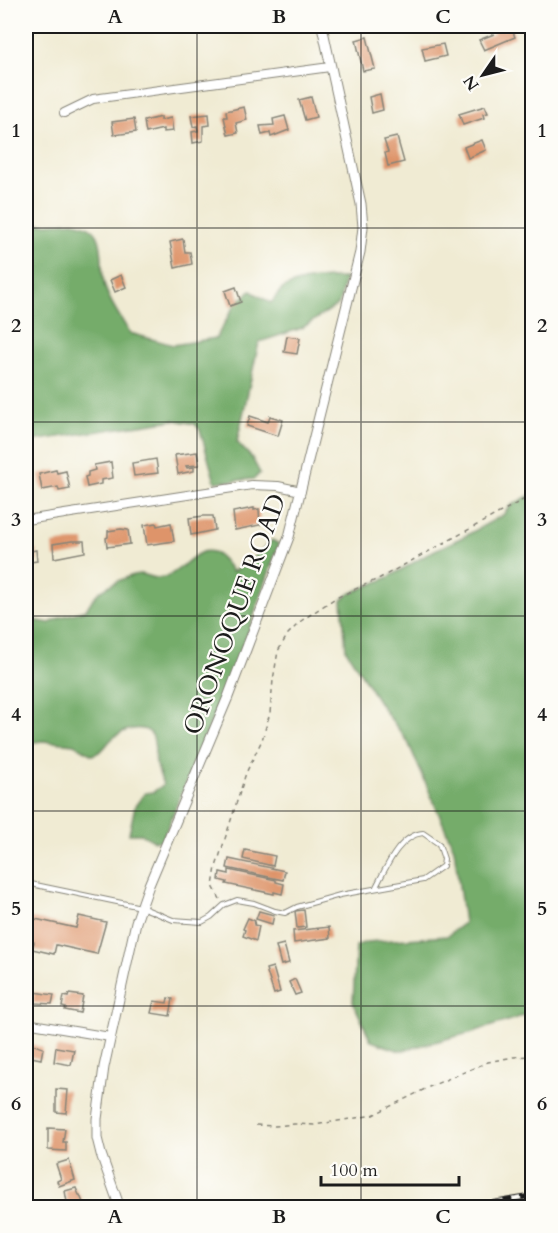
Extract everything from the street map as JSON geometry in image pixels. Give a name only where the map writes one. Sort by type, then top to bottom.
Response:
[{"type":"street","name":"ORONOQUE ROAD","points":[[120,1208],[97,1138],[100,1098],[110,1037],[134,929],[240,668],[289,537],[356,272],[363,227],[358,189],[322,26]]},
{"type":"street","points":[[64,113],[93,99],[330,67]]},
{"type":"street","points":[[26,520],[252,485],[278,486],[301,491]]},
{"type":"street","points":[[26,1023],[110,1037]]},
{"type":"lane","points":[[26,883],[141,907],[173,920],[202,922],[224,905],[237,900],[285,913],[297,907],[376,887],[423,880],[443,866],[444,860],[439,844],[423,833],[410,836],[398,850],[376,887]]},
{"type":"path","points":[[224,905],[213,886],[216,867],[246,773],[262,740],[270,713],[278,651],[288,634],[302,621],[334,599],[380,578],[532,495]]},
{"type":"path","points":[[256,1125],[314,1125],[373,1115],[431,1086],[489,1062],[532,1056]]},
{"type":"green space","points":[[73,222],[86,225],[99,238],[105,287],[130,333],[173,345],[216,338],[236,303],[251,291],[271,303],[282,289],[298,282],[345,278],[339,304],[302,328],[259,342],[237,442],[252,458],[260,473],[254,479],[215,482],[200,430],[195,424],[174,420],[26,442],[26,225]]},
{"type":"green space","points":[[532,494],[532,1013],[473,1032],[400,1051],[371,1041],[353,1002],[356,946],[366,942],[447,936],[464,923],[454,849],[408,742],[382,707],[346,650],[342,600],[349,594],[389,577],[433,551],[503,515],[510,506]]},
{"type":"green space","points":[[272,540],[279,544],[247,635],[162,841],[154,841],[141,834],[129,834],[135,806],[145,793],[153,792],[163,785],[156,763],[152,735],[144,729],[127,730],[92,755],[74,744],[43,741],[26,743],[26,619],[50,623],[61,617],[86,610],[93,598],[118,581],[137,574],[158,578],[170,575],[204,552],[212,552],[222,558],[232,572],[252,560]]},
{"type":"building","points":[[501,26],[503,30],[511,27],[515,37],[484,50],[479,40],[494,34],[492,30]]},
{"type":"building","points":[[367,37],[375,69],[363,71],[356,40]]},
{"type":"building","points":[[443,44],[446,56],[425,61],[422,48]]},
{"type":"building","points":[[380,94],[383,110],[372,113],[369,97]]},
{"type":"building","points":[[311,97],[316,117],[305,120],[299,100]]},
{"type":"building","points":[[485,106],[488,113],[483,114],[484,118],[463,125],[459,114]]},
{"type":"building","points":[[26,107],[29,107],[32,128],[26,129]]},
{"type":"building","points":[[244,107],[247,120],[236,123],[238,133],[228,135],[224,117],[227,117],[226,111]]},
{"type":"building","points":[[209,114],[210,125],[203,126],[203,141],[193,143],[192,132],[198,131],[197,126],[193,127],[191,116]]},
{"type":"building","points":[[285,116],[289,130],[271,137],[270,133],[262,135],[260,126],[274,125],[273,119]]},
{"type":"building","points":[[161,117],[161,120],[171,118],[173,131],[163,132],[163,129],[146,133],[144,121]]},
{"type":"building","points":[[134,119],[136,132],[114,135],[112,122]]},
{"type":"building","points":[[397,137],[404,162],[388,166],[385,153],[388,152],[384,140]]},
{"type":"building","points":[[482,140],[486,150],[468,158],[464,147]]},
{"type":"building","points":[[183,239],[185,252],[190,252],[192,264],[175,268],[170,242]]},
{"type":"building","points":[[121,275],[126,287],[115,292],[110,280]]},
{"type":"building","points":[[236,287],[241,302],[230,306],[225,291]]},
{"type":"building","points":[[287,336],[300,338],[297,354],[284,352]]},
{"type":"building","points":[[250,416],[268,422],[270,416],[283,420],[278,436],[247,426]]},
{"type":"building","points":[[197,452],[199,465],[186,466],[187,468],[194,467],[194,471],[178,474],[175,455]]},
{"type":"building","points":[[156,459],[158,473],[134,476],[132,463]]},
{"type":"building","points":[[111,462],[113,478],[101,480],[101,484],[87,487],[85,477],[88,476],[88,472],[95,470],[94,465]]},
{"type":"building","points":[[56,470],[57,473],[66,471],[70,489],[59,491],[58,487],[42,490],[39,474]]},
{"type":"building","points":[[254,508],[254,510],[259,509],[260,525],[235,530],[233,512]]},
{"type":"building","points":[[213,516],[215,530],[191,535],[189,518]]},
{"type":"building","points":[[156,523],[157,526],[171,523],[174,541],[147,545],[144,525]]},
{"type":"building","points":[[128,530],[130,544],[107,547],[108,531]]},
{"type":"building","points":[[84,541],[85,552],[54,558],[53,544]]},
{"type":"building","points":[[36,550],[37,561],[30,562],[31,566],[26,566],[26,552]]},
{"type":"building","points":[[245,850],[275,856],[273,866],[243,859]]},
{"type":"building","points":[[229,859],[285,871],[283,880],[227,868]]},
{"type":"building","points":[[229,870],[276,880],[284,884],[282,894],[226,884],[227,882],[219,880],[220,872],[229,874]]},
{"type":"building","points":[[304,910],[306,927],[297,928],[295,911]]},
{"type":"building","points":[[259,911],[274,915],[272,924],[256,919]]},
{"type":"building","points":[[79,916],[106,922],[97,954],[56,945],[54,954],[32,949],[34,942],[26,940],[26,917],[76,928]]},
{"type":"building","points":[[248,918],[255,921],[254,925],[259,926],[256,941],[243,936],[245,930],[243,929]]},
{"type":"building","points":[[329,927],[330,938],[294,943],[293,931]]},
{"type":"building","points":[[284,944],[289,963],[281,965],[276,946]]},
{"type":"building","points":[[273,967],[280,992],[274,994],[266,969]]},
{"type":"building","points":[[295,979],[301,993],[295,995],[289,982]]},
{"type":"building","points":[[34,992],[54,995],[52,1004],[33,1003]]},
{"type":"building","points":[[69,994],[83,996],[80,1013],[65,1010],[66,1008],[62,1007],[64,996],[68,997]]},
{"type":"building","points":[[168,998],[173,999],[170,1016],[151,1013],[154,1001],[167,1003]]},
{"type":"building","points":[[26,1042],[43,1048],[41,1059],[26,1056]]},
{"type":"building","points":[[56,1047],[74,1050],[71,1065],[54,1062]]},
{"type":"building","points":[[56,1089],[68,1090],[66,1113],[56,1112]]},
{"type":"building","points":[[48,1128],[65,1129],[63,1142],[66,1142],[66,1151],[48,1150]]},
{"type":"building","points":[[69,1160],[75,1180],[59,1186],[57,1181],[61,1179],[56,1164]]},
{"type":"building","points":[[76,1188],[85,1208],[68,1208],[65,1191]]},
{"type":"railway","points":[[459,1208],[532,1196]]}]
